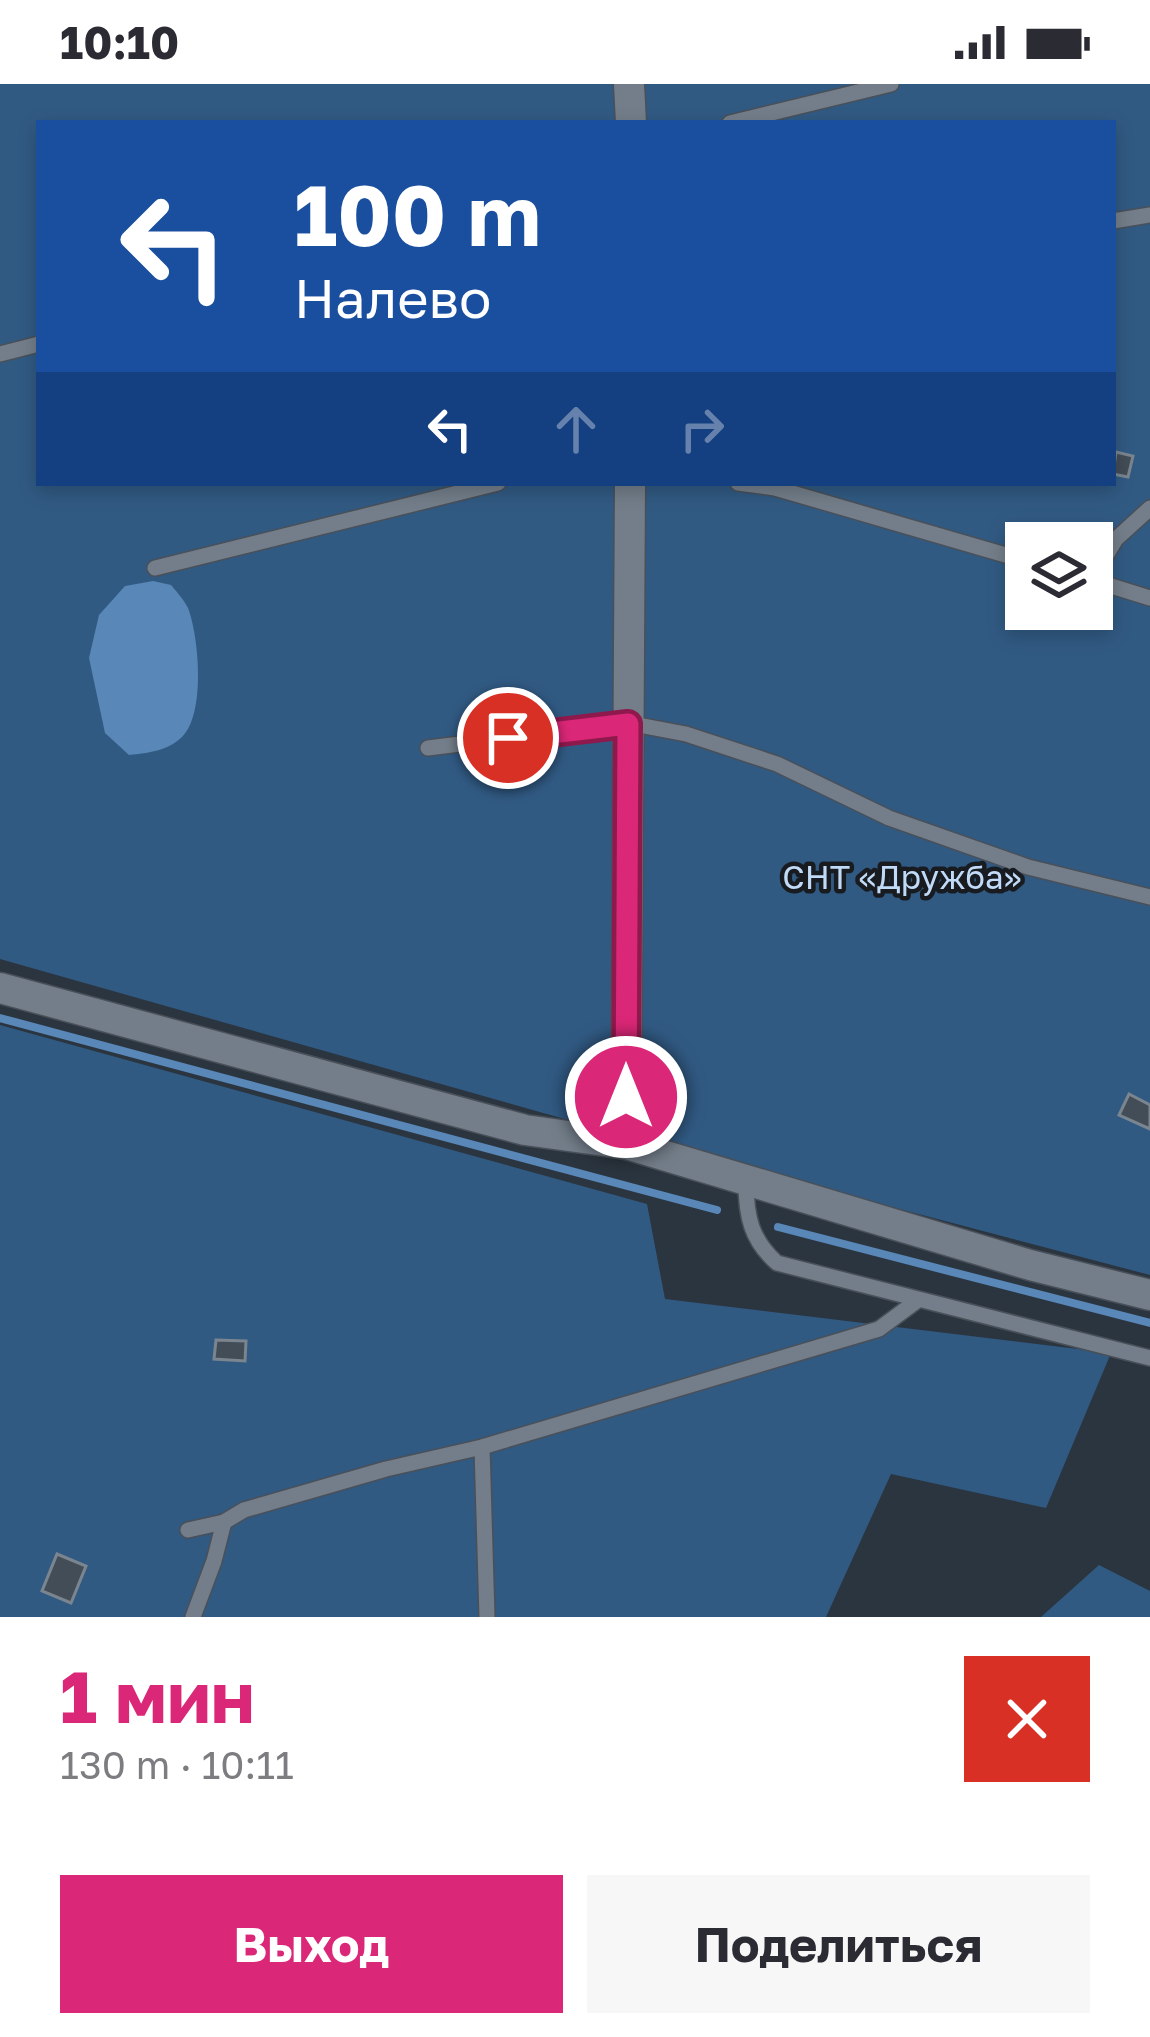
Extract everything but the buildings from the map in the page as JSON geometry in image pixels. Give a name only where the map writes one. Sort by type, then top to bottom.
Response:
[{"type":"street","points":[[629,84],[631,120]]},
{"type":"street","points":[[626,1144],[630,486]]},
{"type":"street","points":[[0,988],[525,1130],[626,1144],[1030,1265],[1150,1295]]},
{"type":"lane","points":[[742,120],[891,84]]},
{"type":"lane","points":[[1116,221],[1150,215]]},
{"type":"lane","points":[[0,355],[36,345]]},
{"type":"lane","points":[[155,568],[486,486]]},
{"type":"lane","points":[[760,486],[1005,555]]},
{"type":"lane","points":[[1113,544],[1150,508]]},
{"type":"lane","points":[[1113,586],[1150,598]]},
{"type":"lane","points":[[428,748],[628,724],[686,734],[777,764],[890,818],[1028,867],[1150,897]]},
{"type":"lane","points":[[746,1182],[746,1214],[756,1240],[777,1264],[1150,1358]]},
{"type":"lane","points":[[188,1530],[224,1522],[264,1504],[482,1447],[880,1329],[919,1300]]},
{"type":"lane","points":[[482,1447],[487,1617]]},
{"type":"lane","points":[[193,1617],[224,1522]]},
{"type":"green space","name":"СНТ «Дружба»","points":[[0,84],[1150,84],[1150,1275],[653,1144],[0,959]]},
{"type":"green space","points":[[0,1025],[647,1204],[665,1299],[1111,1353],[1046,1508],[891,1474],[826,1617],[0,1617]]},
{"type":"green space","points":[[1099,1565],[1150,1591],[1150,1617],[1041,1617]]},
{"type":"shaded area","points":[[153,581],[171,585],[188,608],[197,655],[195,711],[176,742],[129,755],[105,733],[89,658],[99,615],[125,586]]},
{"type":"waterway","points":[[0,1018],[717,1210]]},
{"type":"waterway","points":[[778,1227],[1150,1323]]},
{"type":"route","points":[[508,738],[628,724],[626,1097]]}]
